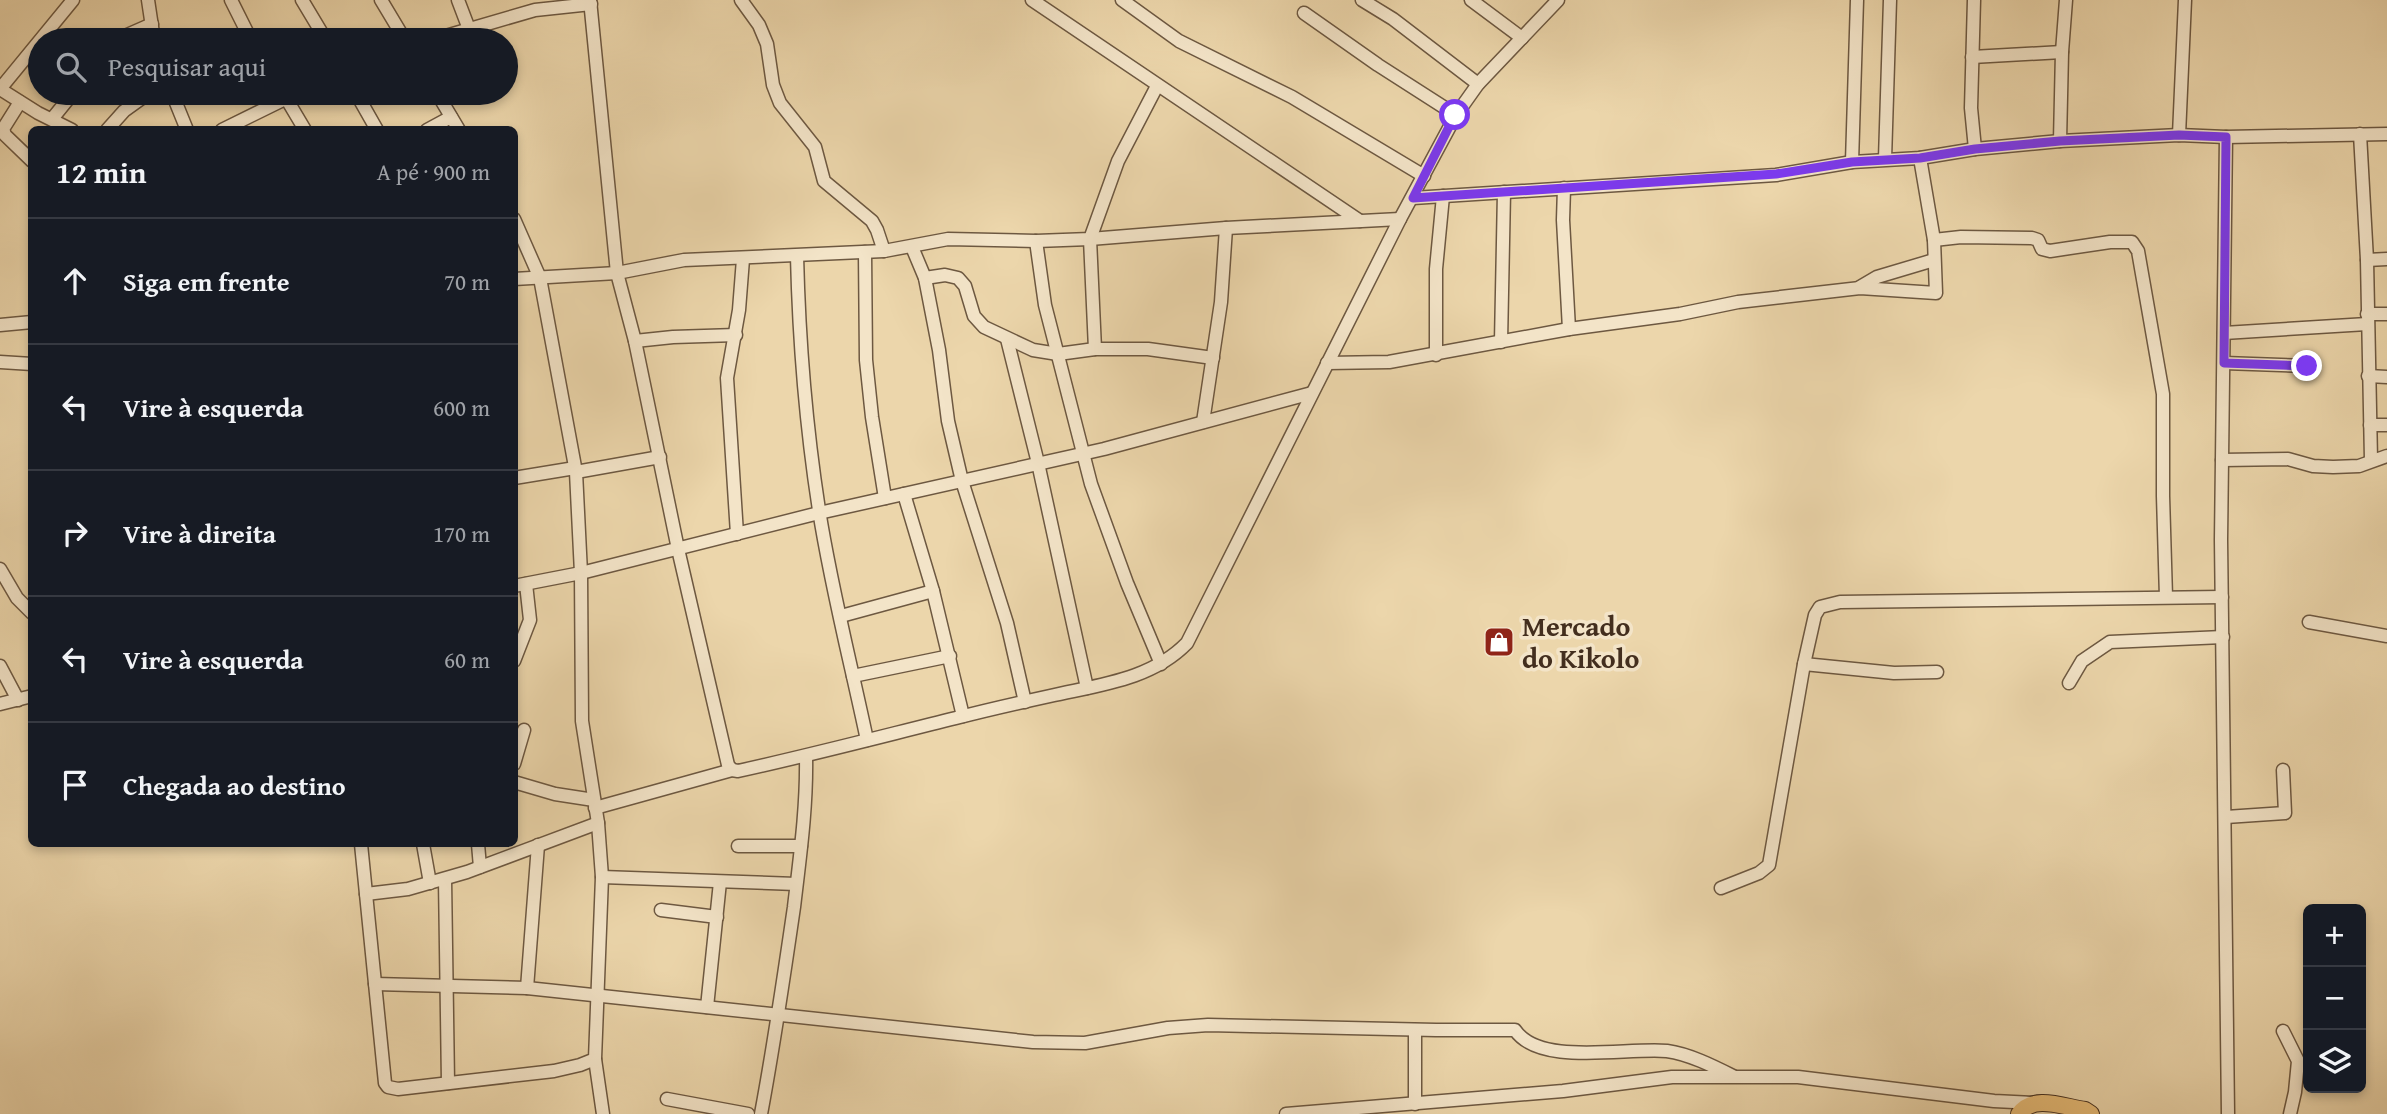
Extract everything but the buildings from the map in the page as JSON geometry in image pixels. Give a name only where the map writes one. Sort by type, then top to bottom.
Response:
[{"type":"main road","points":[[2018,1114],[2025,1107],[2037,1103],[2085,1110],[2091,1114]]},
{"type":"street","points":[[50,28],[73,0]]},
{"type":"street","points":[[148,0],[152,28]]},
{"type":"street","points":[[231,0],[245,28]]},
{"type":"street","points":[[302,0],[319,28]]},
{"type":"street","points":[[381,0],[398,28]]},
{"type":"street","points":[[457,0],[469,28]]},
{"type":"street","points":[[741,0],[759,25],[767,44],[773,85],[780,103],[815,147],[824,181],[872,222],[884,251]]},
{"type":"street","points":[[1032,0],[1361,221]]},
{"type":"street","points":[[1122,0],[1179,41],[1292,97],[1424,176]]},
{"type":"street","points":[[1362,0],[1393,19],[1478,84]]},
{"type":"street","points":[[1471,0],[1522,38]]},
{"type":"street","points":[[518,783],[594,804],[732,770],[806,757],[962,716],[1135,676],[1175,655],[1187,643],[1455,115],[1478,84],[1558,0]]},
{"type":"street","points":[[1852,162],[1857,0]]},
{"type":"street","points":[[1885,159],[1890,0]]},
{"type":"street","points":[[1974,0],[1971,108],[1975,149]]},
{"type":"street","points":[[2060,141],[2066,0]]},
{"type":"street","points":[[2179,135],[2185,0]]},
{"type":"street","points":[[472,28],[535,10],[590,2],[617,274],[635,341],[678,549],[728,765],[732,770]]},
{"type":"street","points":[[1304,13],[1455,115]]},
{"type":"street","points":[[144,28],[152,24]]},
{"type":"street","points":[[1972,57],[2062,51]]},
{"type":"street","points":[[28,55],[0,89],[64,126]]},
{"type":"street","points":[[1095,349],[1090,239],[1118,161],[1157,86]]},
{"type":"street","points":[[20,102],[3,129],[5,135],[28,156]]},
{"type":"street","points":[[52,120],[64,105]]},
{"type":"street","points":[[111,126],[132,105]]},
{"type":"street","points":[[177,105],[185,126]]},
{"type":"street","points":[[234,126],[270,105]]},
{"type":"street","points":[[294,105],[303,126]]},
{"type":"street","points":[[362,105],[373,126]]},
{"type":"street","points":[[444,105],[457,126]]},
{"type":"street","points":[[435,126],[452,117]]},
{"type":"street","points":[[2360,134],[2367,260],[2371,460]]},
{"type":"street","points":[[1413,198],[1776,174],[1852,162],[1920,158],[1975,149],[2060,141],[2179,135],[2226,137],[2387,134]]},
{"type":"street","points":[[2226,137],[2222,597],[2228,1114]]},
{"type":"street","points":[[1327,363],[1389,362],[1738,302],[1860,288],[1936,293],[1934,240],[1920,158]]},
{"type":"street","points":[[1564,188],[1563,220],[1569,329]]},
{"type":"street","points":[[1501,342],[1504,192]]},
{"type":"street","points":[[1436,355],[1436,269],[1443,196]]},
{"type":"street","points":[[518,279],[617,274],[684,260],[884,251],[948,239],[1090,239],[1226,228],[1400,219]]},
{"type":"street","points":[[518,228],[540,278],[575,470],[581,573],[582,721],[598,822],[602,877],[595,1059],[603,1114]]},
{"type":"street","points":[[1203,422],[1221,302],[1226,228]]},
{"type":"street","points":[[1934,240],[1961,237],[2032,238],[2038,240],[2042,249],[2050,251],[2110,242],[2133,242],[2138,251],[2163,394],[2166,597]]},
{"type":"street","points":[[1036,241],[1045,305],[1091,484],[1161,664]]},
{"type":"street","points":[[912,247],[925,278],[939,350],[948,421],[962,481],[1007,622],[1025,702]]},
{"type":"street","points":[[865,252],[867,374],[885,498]]},
{"type":"street","points":[[797,256],[800,343],[808,431],[820,513],[867,740]]},
{"type":"street","points":[[737,534],[727,389],[728,367],[736,335],[743,259]]},
{"type":"street","points":[[2367,260],[2387,259]]},
{"type":"street","points":[[1860,288],[1877,278],[1934,260]]},
{"type":"street","points":[[925,278],[945,275],[958,278],[965,286],[974,316],[984,327],[1033,350],[1058,354],[1095,349],[1161,350],[1213,358]]},
{"type":"street","points":[[2224,333],[2367,319],[2387,314]]},
{"type":"street","points":[[0,325],[28,322]]},
{"type":"street","points":[[635,341],[736,335]]},
{"type":"street","points":[[1007,339],[1038,464],[1087,688]]},
{"type":"street","points":[[0,362],[28,364]]},
{"type":"street","points":[[2224,363],[2307,366]]},
{"type":"street","points":[[2368,376],[2387,377]]},
{"type":"street","points":[[518,651],[530,620],[520,585],[581,573],[820,513],[1084,453],[1312,393]]},
{"type":"street","points":[[2370,425],[2387,425]]},
{"type":"street","points":[[2222,460],[2288,459],[2322,467],[2359,466],[2387,456]]},
{"type":"street","points":[[518,477],[660,457]]},
{"type":"street","points":[[904,494],[950,656],[962,716]]},
{"type":"street","points":[[0,569],[17,598],[28,609]]},
{"type":"street","points":[[841,616],[933,591]]},
{"type":"street","points":[[1721,888],[1759,873],[1769,865],[1804,664],[1815,615],[1820,607],[1833,603],[2222,597]]},
{"type":"street","points":[[2309,622],[2387,636]]},
{"type":"street","points":[[2069,683],[2082,661],[2110,642],[2223,637]]},
{"type":"street","points":[[853,676],[950,656]]},
{"type":"street","points":[[1804,664],[1894,673],[1937,671]]},
{"type":"street","points":[[0,666],[18,700]]},
{"type":"street","points":[[0,704],[28,697]]},
{"type":"street","points":[[518,750],[524,730]]},
{"type":"street","points":[[761,1114],[780,1016],[807,796],[806,757]]},
{"type":"street","points":[[2226,817],[2285,813],[2283,770]]},
{"type":"street","points":[[366,894],[408,889],[430,883],[598,822]]},
{"type":"street","points":[[527,988],[538,845]]},
{"type":"street","points":[[738,846],[801,846]]},
{"type":"street","points":[[361,847],[385,1083],[388,1087],[398,1089],[554,1071],[595,1059]]},
{"type":"street","points":[[424,847],[430,883]]},
{"type":"street","points":[[478,847],[480,867]]},
{"type":"street","points":[[602,877],[796,884]]},
{"type":"street","points":[[445,878],[448,1083]]},
{"type":"street","points":[[708,1007],[720,882]]},
{"type":"street","points":[[661,910],[717,917]]},
{"type":"street","points":[[376,984],[446,984],[597,994],[1033,1042],[1085,1043],[1168,1028],[1208,1025],[1515,1030],[1521,1038],[1538,1046],[1568,1052],[1666,1051],[1703,1062],[1733,1076]]},
{"type":"street","points":[[1415,1030],[1415,1104]]},
{"type":"street","points":[[2283,1031],[2298,1061],[2290,1114]]},
{"type":"street","points":[[1286,1114],[1591,1088],[1672,1077],[1733,1076],[1798,1077],[1994,1101],[2037,1103]]},
{"type":"street","points":[[667,1099],[747,1114]]},
{"type":"street","points":[[1994,1101],[2003,1104],[2012,1114]]},
{"type":"place","name":"Mercado do Kikolo","points":[[1499,642]]},
{"type":"route","points":[[1455,115],[1413,198],[1776,174],[1852,162],[1920,158],[1975,149],[2060,141],[2179,135],[2226,137],[2224,363],[2307,366]]}]
